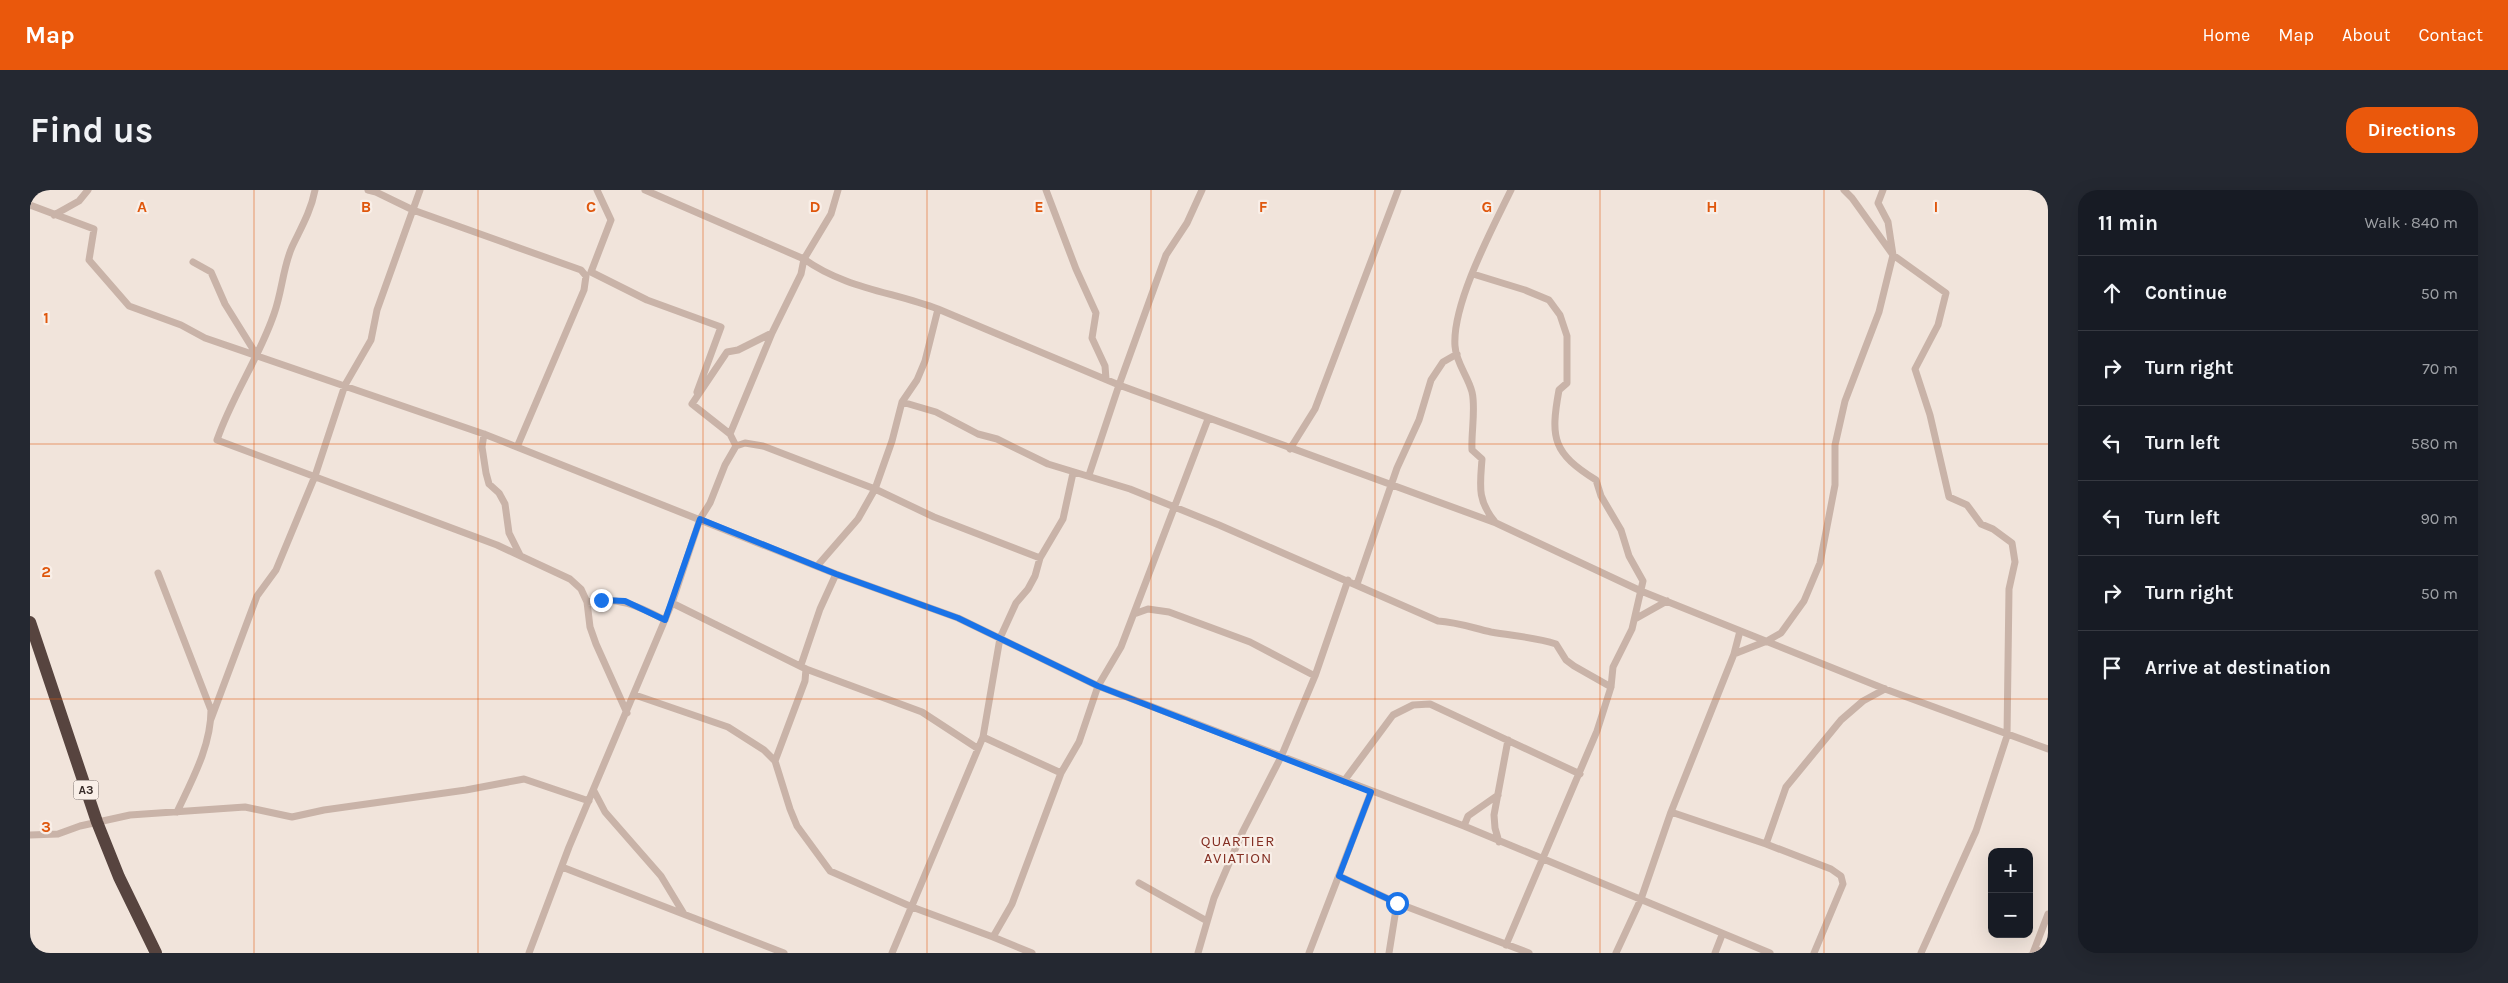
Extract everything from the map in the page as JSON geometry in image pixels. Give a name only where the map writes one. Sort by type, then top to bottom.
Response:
[{"type":"highway","name":"A3","points":[[30,622],[97,822],[119,878],[156,953]]},
{"type":"street","points":[[54,215],[79,201],[88,190]]},
{"type":"street","points":[[316,190],[312,205],[292,248],[274,315],[237,397],[228,408],[217,440],[520,556],[570,579],[581,589],[587,602],[590,627],[596,644],[627,713]]},
{"type":"street","points":[[368,190],[413,210],[581,270],[586,276],[584,290],[517,447]]},
{"type":"street","points":[[177,812],[203,751],[211,719],[257,596],[276,570],[314,476],[345,385],[371,340],[377,310],[420,190]]},
{"type":"street","points":[[597,190],[611,220],[591,272],[646,300],[721,327],[692,404]]},
{"type":"street","points":[[645,190],[804,259],[821,272],[849,283],[916,301],[1119,385],[1496,523],[1641,591],[1885,689],[2007,736],[2048,749]]},
{"type":"street","points":[[730,434],[772,333],[801,274],[804,259],[831,214],[838,190]]},
{"type":"street","points":[[1046,190],[1076,269],[1096,312],[1092,338],[1104,366],[1106,379]]},
{"type":"street","points":[[1089,475],[1166,255],[1187,223],[1202,190]]},
{"type":"street","points":[[1290,449],[1315,409],[1398,190]]},
{"type":"street","points":[[1496,523],[1484,508],[1480,490],[1482,459],[1472,450],[1472,393],[1457,354],[1456,326],[1473,274],[1511,190]]},
{"type":"street","points":[[1844,190],[1852,198],[1893,255],[1946,293],[1938,325],[1916,368],[1930,415],[1949,497],[1967,505],[1981,524],[1993,529],[2012,543],[2015,562],[2010,589],[2007,736],[1976,831],[1921,953]]},
{"type":"street","points":[[1734,654],[1767,641],[1781,633],[1804,600],[1820,563],[1835,485],[1835,445],[1846,401],[1879,312],[1893,255],[1888,222],[1878,203],[1882,190]]},
{"type":"street","points":[[30,205],[94,229],[89,260],[129,306],[181,325],[205,338],[484,434],[818,565],[836,574],[958,618],[1098,686],[1464,826],[1641,899],[1722,935],[1770,953]]},
{"type":"street","points":[[193,262],[211,272],[225,304],[256,354]]},
{"type":"street","points":[[1473,274],[1525,290],[1548,300],[1560,315],[1566,336],[1567,383],[1559,390],[1555,410],[1554,431],[1557,442],[1574,466],[1596,480],[1600,496],[1621,530],[1628,556],[1642,576],[1635,619],[1613,667],[1611,686],[1580,774],[1506,945]]},
{"type":"street","points":[[818,565],[858,519],[875,488],[892,441],[902,402],[917,380],[925,360],[938,310]]},
{"type":"street","points":[[692,404],[727,352],[738,350],[772,333]]},
{"type":"street","points":[[1357,584],[1397,468],[1418,420],[1431,380],[1443,362],[1457,354]]},
{"type":"street","points":[[902,402],[936,412],[978,434],[998,439],[1048,464],[1130,489],[1271,546],[1438,621],[1455,622],[1490,631],[1540,638],[1556,644],[1566,660],[1611,686]]},
{"type":"street","points":[[692,404],[730,434],[736,446]]},
{"type":"street","points":[[993,937],[1012,904],[1060,774],[1079,742],[1098,686],[1121,647],[1208,419]]},
{"type":"street","points":[[484,434],[482,447],[489,484],[499,493],[504,504],[509,533],[520,556]]},
{"type":"street","points":[[529,953],[562,867],[672,603],[700,519],[736,446],[745,443],[764,446],[875,488],[934,517],[1040,558]]},
{"type":"street","points":[[892,953],[983,737],[1000,638],[1016,603],[1028,589],[1035,576],[1040,558],[1063,519],[1073,473]]},
{"type":"street","points":[[158,573],[162,588],[210,703],[211,719]]},
{"type":"street","points":[[775,761],[805,681],[804,667],[820,609],[836,574]]},
{"type":"street","points":[[1198,953],[1214,898],[1236,847],[1281,757],[1315,676],[1348,580]]},
{"type":"street","points":[[587,602],[601,600],[625,601],[665,620]]},
{"type":"street","points":[[1635,619],[1667,601]]},
{"type":"street","points":[[672,603],[804,667],[922,712],[977,748]]},
{"type":"street","points":[[1134,614],[1148,609],[1169,612],[1250,642],[1315,676]]},
{"type":"street","points":[[1616,953],[1641,899],[1671,812],[1734,654],[1740,631]]},
{"type":"street","points":[[1766,844],[1786,787],[1841,720],[1863,701],[1885,689]]},
{"type":"street","points":[[635,695],[732,729],[758,745],[775,761],[790,809],[798,826],[830,871],[912,907],[1032,953]]},
{"type":"street","points":[[1344,781],[1393,714],[1413,705],[1430,704],[1580,774]]},
{"type":"street","points":[[983,737],[1060,774]]},
{"type":"street","points":[[1499,842],[1494,828],[1508,740]]},
{"type":"street","points":[[30,835],[58,834],[97,822],[130,815],[245,807],[292,817],[524,779],[589,802]]},
{"type":"street","points":[[594,791],[605,812],[661,876],[684,914]]},
{"type":"street","points":[[1309,953],[1371,792]]},
{"type":"street","points":[[1464,826],[1468,816],[1498,795]]},
{"type":"street","points":[[1671,812],[1766,844],[1831,869],[1842,876],[1843,884],[1814,953]]},
{"type":"street","points":[[562,867],[784,953]]},
{"type":"street","points":[[1339,876],[1397,903],[1528,953]]},
{"type":"street","points":[[1139,883],[1207,921]]},
{"type":"street","points":[[1388,953],[1397,903]]},
{"type":"street","points":[[2045,953],[2034,951],[2048,914]]},
{"type":"street","points":[[1715,953],[1722,935]]},
{"type":"district","name":"QUARTIER AVIATION","points":[[1238,850]]},
{"type":"route","points":[[601,600],[625,601],[665,620],[700,519],[818,565],[836,574],[958,618],[1098,686],[1371,792],[1339,876],[1397,903]]}]
